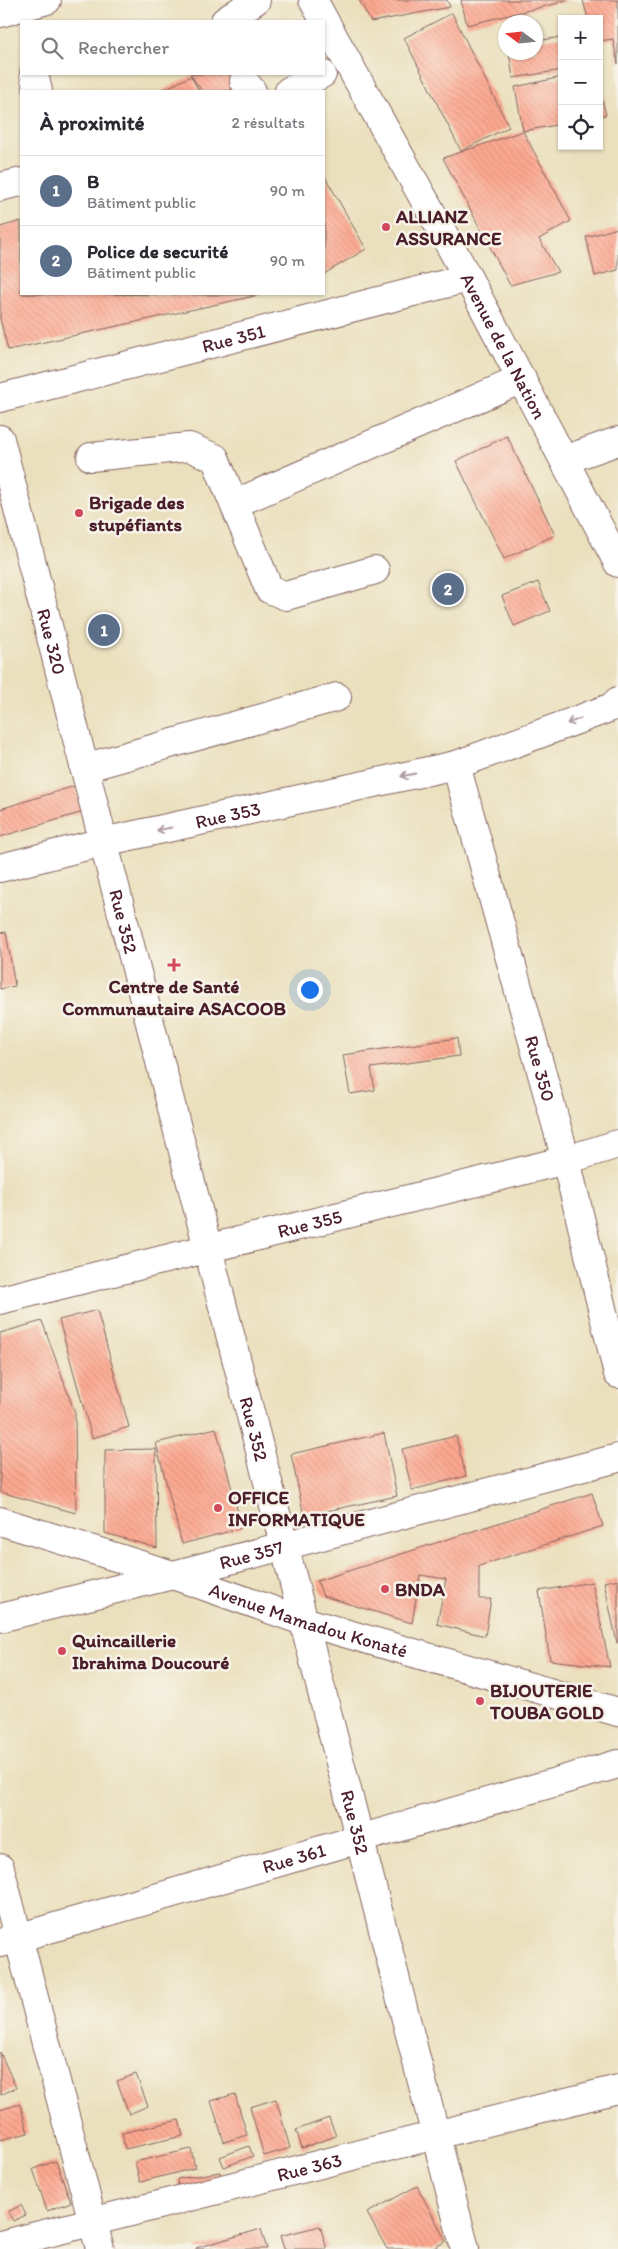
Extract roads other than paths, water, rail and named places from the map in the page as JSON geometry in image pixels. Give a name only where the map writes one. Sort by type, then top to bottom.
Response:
[{"type":"street","points":[[14,14],[47,0]]},
{"type":"street","points":[[226,20],[256,0]]},
{"type":"street","name":"Avenue de la Nation","points":[[313,0],[318,20]]},
{"type":"street","name":"Avenue de la Nation","points":[[325,46],[331,69],[468,278],[618,563]]},
{"type":"street","points":[[34,75],[38,90]]},
{"type":"street","points":[[291,90],[320,75]]},
{"type":"street","points":[[0,187],[20,182]]},
{"type":"street","name":"Rue 351","points":[[0,398],[468,278]]},
{"type":"street","points":[[234,504],[522,380]]},
{"type":"street","name":"Rue 320","points":[[0,439],[103,842]]},
{"type":"street","points":[[564,460],[618,441]]},
{"type":"street","points":[[91,457],[189,447],[215,458],[269,589],[286,596],[375,570]]},
{"type":"street","points":[[84,768],[337,697]]},
{"type":"street","name":"Rue 353","points":[[0,868],[103,842],[456,765],[612,707],[618,701]]},
{"type":"street","name":"Rue 350","points":[[456,765],[566,1160],[618,1374]]},
{"type":"street","name":"Rue 352","points":[[103,842],[465,2249]]},
{"type":"street","name":"Rue 355","points":[[0,1300],[566,1160],[618,1144]]},
{"type":"street","name":"Rue 357","points":[[0,1618],[173,1575],[618,1458]]},
{"type":"street","name":"Avenue Mamadou Konaté","points":[[0,1521],[173,1575],[303,1621],[618,1712]]},
{"type":"street","name":"Rue 361","points":[[9,1941],[618,1764]]},
{"type":"street","points":[[0,1868],[9,1941],[100,2249]]},
{"type":"street","name":"Rue 363","points":[[0,2245],[618,2089]]},
{"type":"place","name":"ALLIANZ ASSURANCE","points":[[386,227]]},
{"type":"place","name":"Brigade des stupéfiants","points":[[79,513]]},
{"type":"place","name":"Police de securité","points":[[448,589]]},
{"type":"place","name":"B","points":[[104,630]]},
{"type":"place","name":"Centre de Santé Communautaire ASACOOB","points":[[174,965]]},
{"type":"place","name":"OFFICE INFORMATIQUE","points":[[218,1508]]},
{"type":"place","name":"BNDA","points":[[385,1589]]},
{"type":"place","name":"Quincaillerie Ibrahima Doucouré","points":[[62,1651]]},
{"type":"place","name":"BIJOUTERIE TOUBA GOLD","points":[[480,1701]]}]
